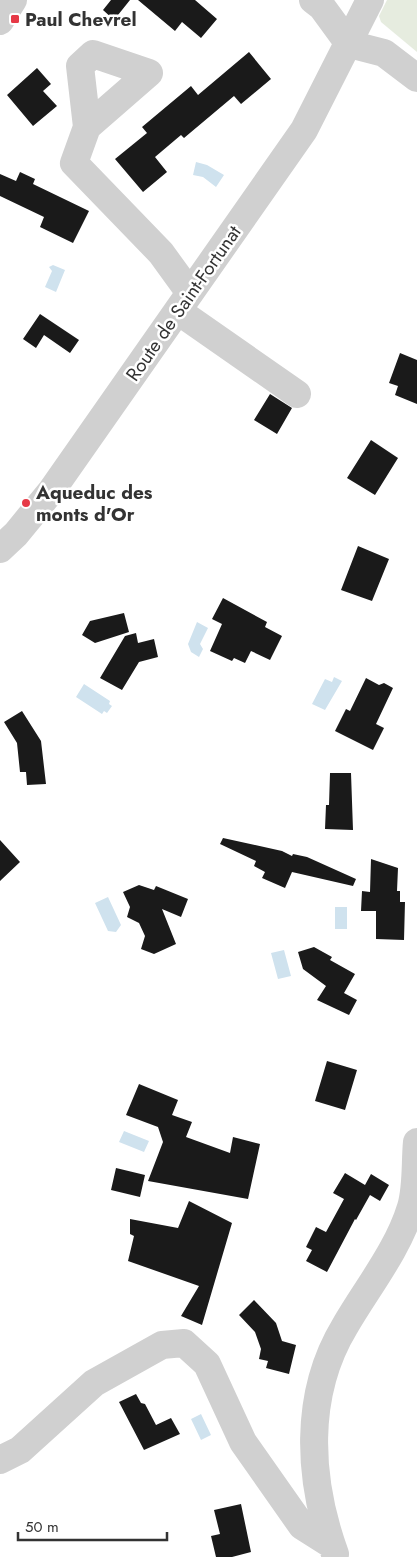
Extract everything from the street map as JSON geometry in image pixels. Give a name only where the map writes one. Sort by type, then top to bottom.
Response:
[{"type":"street","points":[[0,21],[13,0]]},
{"type":"street","points":[[314,0],[322,6],[349,44],[384,52],[417,78]]},
{"type":"street","name":"Route de Saint-Fortunat","points":[[0,548],[16,534],[52,490],[304,130],[370,0]]},
{"type":"street","points":[[87,126],[74,163],[161,253],[184,302],[297,394]]},
{"type":"street","points":[[161,253],[212,262]]},
{"type":"street","points":[[334,1551],[319,1492],[314,1449],[314,1418],[318,1388],[327,1359],[392,1249],[414,1205],[417,1142]]},
{"type":"street","points":[[0,1460],[20,1450],[94,1383],[162,1345],[184,1343],[207,1364],[243,1442],[302,1526],[334,1551]]},
{"type":"shaded area","points":[[387,0],[417,0],[417,52],[381,22],[379,16]]},
{"type":"water","points":[[196,162],[207,165],[224,175],[216,187],[203,177],[193,175]]},
{"type":"water","points":[[53,265],[65,270],[56,292],[45,287],[52,271],[49,267]]},
{"type":"water","points":[[197,622],[208,628],[200,644],[203,649],[199,657],[191,652],[188,644]]},
{"type":"water","points":[[334,677],[342,681],[325,710],[312,704],[325,679],[332,682]]},
{"type":"water","points":[[84,684],[110,701],[109,704],[112,706],[107,713],[104,711],[102,714],[76,697]]},
{"type":"water","points":[[108,897],[121,925],[116,932],[108,931],[95,903]]},
{"type":"water","points":[[335,907],[347,907],[347,929],[335,929]]},
{"type":"water","points":[[284,950],[291,976],[278,979],[271,953]]},
{"type":"water","points":[[124,1131],[149,1141],[144,1152],[119,1142]]},
{"type":"water","points":[[201,1414],[211,1435],[201,1440],[191,1419]]},
{"type":"building","points":[[111,0],[130,0],[114,20],[103,10]]},
{"type":"building","points":[[138,0],[195,0],[217,19],[201,38],[182,22],[175,31]]},
{"type":"building","points":[[249,52],[271,79],[241,104],[234,96],[184,138],[181,135],[155,157],[167,172],[143,192],[115,159],[147,133],[142,127],[191,86],[198,95]]},
{"type":"building","points":[[37,68],[51,84],[43,91],[57,106],[33,126],[7,95]]},
{"type":"building","points":[[20,172],[35,179],[33,184],[89,211],[73,243],[40,227],[44,217],[0,196],[0,174],[16,181]]},
{"type":"building","points":[[40,314],[79,340],[70,353],[44,335],[36,348],[23,339]]},
{"type":"building","points":[[400,353],[417,360],[417,404],[395,395],[398,386],[389,383]]},
{"type":"building","points":[[270,394],[292,408],[277,434],[254,420]]},
{"type":"building","points":[[371,440],[398,458],[375,495],[347,478]]},
{"type":"building","points":[[358,546],[389,559],[372,601],[341,590]]},
{"type":"building","points":[[223,598],[267,622],[265,627],[282,636],[270,660],[251,651],[245,663],[234,658],[232,661],[210,651],[222,624],[212,619]]},
{"type":"building","points":[[124,613],[129,632],[95,643],[82,635],[90,621]]},
{"type":"building","points":[[136,633],[138,643],[154,639],[158,657],[139,662],[122,690],[100,678],[125,636]]},
{"type":"building","points":[[366,678],[379,685],[384,683],[393,688],[376,724],[384,728],[373,750],[335,731],[346,709],[350,711]]},
{"type":"building","points":[[22,711],[41,741],[46,784],[27,785],[26,772],[20,772],[17,743],[4,722]]},
{"type":"building","points":[[330,773],[351,773],[353,830],[325,829],[326,805],[329,805]]},
{"type":"building","points":[[223,838],[282,851],[292,856],[293,854],[307,857],[356,879],[353,886],[292,872],[285,888],[262,878],[265,872],[254,866],[256,861],[220,844]]},
{"type":"building","points":[[0,840],[20,862],[0,881]]},
{"type":"building","points":[[371,859],[398,868],[397,891],[400,891],[400,902],[405,902],[404,940],[376,939],[376,911],[361,911],[362,891],[370,892]]},
{"type":"building","points":[[139,885],[154,890],[156,886],[188,899],[181,917],[162,909],[176,944],[154,954],[141,949],[145,936],[139,923],[127,917],[130,907],[123,892]]},
{"type":"building","points":[[314,947],[332,957],[330,960],[355,974],[344,993],[357,1000],[349,1015],[317,1000],[326,986],[303,969],[298,952]]},
{"type":"building","points":[[327,1061],[357,1070],[345,1110],[315,1101]]},
{"type":"building","points":[[139,1084],[178,1100],[172,1115],[192,1122],[186,1137],[230,1153],[233,1137],[260,1144],[248,1199],[148,1181],[163,1142],[158,1127],[126,1115]]},
{"type":"building","points":[[116,1168],[145,1175],[140,1197],[111,1190]]},
{"type":"building","points":[[345,1173],[365,1185],[371,1174],[389,1185],[380,1201],[370,1195],[327,1272],[306,1261],[312,1250],[306,1247],[316,1227],[326,1232],[344,1199],[333,1193]]},
{"type":"building","points":[[189,1201],[232,1223],[202,1325],[181,1316],[199,1286],[128,1261],[134,1236],[130,1234],[130,1219],[178,1228]]},
{"type":"building","points":[[254,1300],[276,1323],[282,1341],[296,1345],[289,1374],[266,1368],[268,1361],[259,1359],[261,1349],[255,1332],[239,1315]]},
{"type":"building","points":[[136,1394],[141,1403],[145,1404],[156,1425],[171,1418],[180,1434],[144,1450],[119,1402]]},
{"type":"building","points":[[241,1504],[251,1552],[232,1557],[216,1557],[211,1536],[220,1534],[214,1510]]},
{"type":"place","name":"Paul Chevrel","points":[[15,19]]},
{"type":"place","name":"Aqueduc des monts d'Or","points":[[26,503]]}]
